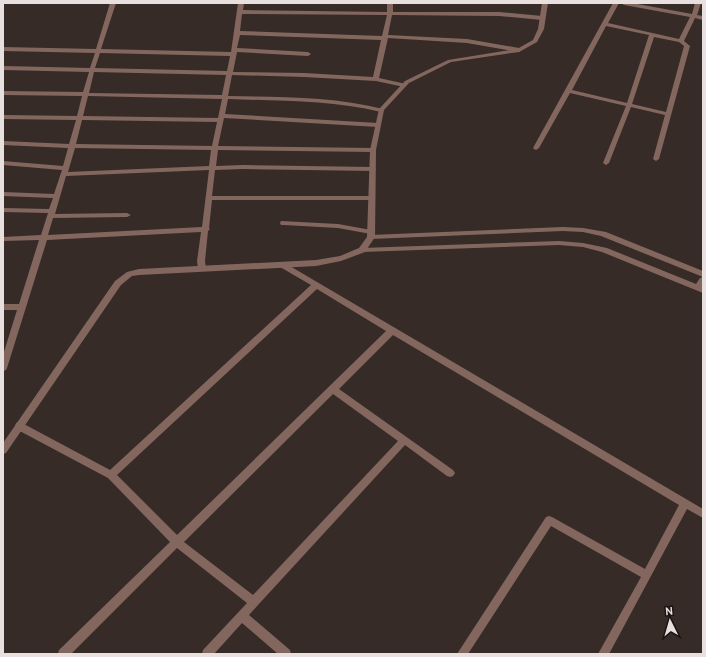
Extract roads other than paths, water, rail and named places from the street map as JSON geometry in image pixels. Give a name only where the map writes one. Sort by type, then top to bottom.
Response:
[{"type":"street","points":[[3,368],[6,347],[22,307],[52,214],[73,146],[92,70],[113,3]]},
{"type":"street","points":[[202,261],[215,147],[234,52],[241,3]]},
{"type":"street","points":[[376,79],[390,14],[390,3]]},
{"type":"street","points":[[362,250],[371,234],[374,150],[381,110],[401,85],[450,61],[519,50],[535,41],[541,29],[545,3]]},
{"type":"street","points":[[536,148],[616,3]]},
{"type":"street","points":[[624,3],[703,18]]},
{"type":"street","points":[[680,41],[694,16],[698,3]]},
{"type":"street","points":[[240,12],[499,14],[542,18]]},
{"type":"street","points":[[605,24],[685,43],[687,49],[656,158]]},
{"type":"street","points":[[237,33],[467,41],[494,44],[519,50]]},
{"type":"street","points":[[606,163],[629,105],[652,34]]},
{"type":"street","points":[[3,49],[308,54]]},
{"type":"street","points":[[3,68],[304,75],[376,79],[401,85]]},
{"type":"street","points":[[568,91],[668,114]]},
{"type":"street","points":[[3,93],[188,96],[310,100],[360,105],[381,110]]},
{"type":"street","points":[[3,117],[221,118],[378,125]]},
{"type":"street","points":[[3,143],[73,146],[374,150]]},
{"type":"street","points":[[3,163],[65,171],[213,168],[373,169]]},
{"type":"street","points":[[3,194],[57,196]]},
{"type":"street","points":[[210,198],[372,198]]},
{"type":"street","points":[[3,210],[52,214],[127,215]]},
{"type":"street","points":[[284,223],[338,226],[371,234],[563,229],[583,230],[603,234],[703,274]]},
{"type":"street","points":[[3,239],[206,229]]},
{"type":"street","points":[[3,450],[118,283],[130,274],[202,261],[283,264],[316,263],[334,260],[362,250],[559,243],[583,245],[604,250],[701,289],[703,280]]},
{"type":"street","points":[[283,264],[392,331],[703,514]]},
{"type":"street","points":[[111,475],[316,285]]},
{"type":"street","points":[[3,307],[22,307]]},
{"type":"street","points":[[63,654],[392,331]]},
{"type":"street","points":[[333,389],[450,473]]},
{"type":"street","points":[[19,426],[111,475],[177,542],[254,602]]},
{"type":"street","points":[[206,654],[404,440]]},
{"type":"street","points":[[603,654],[685,503]]},
{"type":"street","points":[[462,654],[549,520],[646,575]]},
{"type":"street","points":[[242,616],[286,654]]}]
